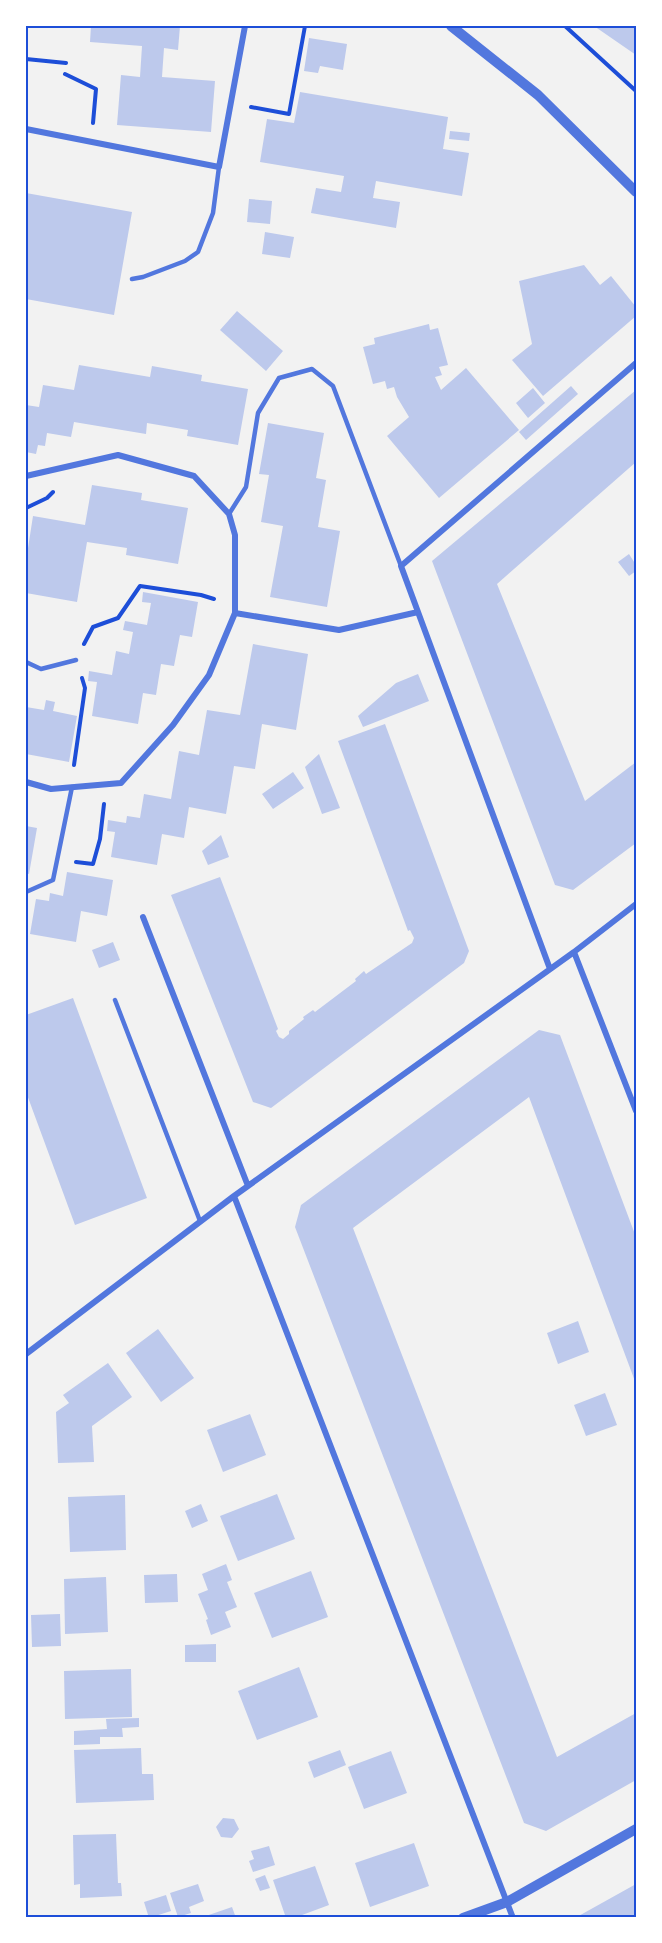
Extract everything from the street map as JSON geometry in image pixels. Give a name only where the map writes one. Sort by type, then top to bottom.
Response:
[{"type":"street","points":[[26,129],[219,167],[244,26]]},
{"type":"street","points":[[451,26],[538,95],[636,192]]},
{"type":"street","points":[[550,969],[401,566],[636,363]]},
{"type":"street","points":[[26,476],[118,455],[194,476],[229,514],[235,535],[235,613],[209,675],[173,725],[121,783],[51,789],[26,782]]},
{"type":"street","points":[[235,613],[339,630],[418,612]]},
{"type":"street","points":[[26,1354],[200,1221],[574,952],[636,904]]},
{"type":"street","points":[[143,918],[248,1186]]},
{"type":"street","points":[[574,952],[636,1111]]},
{"type":"street","points":[[234,1196],[513,1917]]},
{"type":"street","points":[[463,1917],[507,1902],[636,1829]]},
{"type":"lane","points":[[132,279],[143,278],[185,261],[198,252],[213,213],[219,167]]},
{"type":"lane","points":[[229,514],[246,487],[258,413],[279,378],[312,369],[333,386],[401,566]]},
{"type":"lane","points":[[26,662],[41,669],[76,660]]},
{"type":"lane","points":[[26,892],[53,880],[72,787]]},
{"type":"lane","points":[[116,1000],[200,1221]]},
{"type":"path","points":[[252,107],[289,114],[305,26]]},
{"type":"path","points":[[566,26],[636,91]]},
{"type":"path","points":[[26,58],[66,63]]},
{"type":"path","points":[[65,74],[96,89],[93,125]]},
{"type":"path","points":[[75,745],[86,688],[76,660],[93,627],[118,618],[140,586],[201,595]]},
{"type":"path","points":[[57,859],[93,864],[100,839],[106,784]]},
{"type":"building","points":[[91,26],[180,26],[178,50],[164,48],[162,77],[215,81],[211,132],[117,125],[121,75],[140,77],[142,46],[90,42]]},
{"type":"building","points":[[594,26],[636,26],[636,55]]},
{"type":"building","points":[[309,38],[347,44],[343,70],[320,66],[318,73],[304,71]]},
{"type":"building","points":[[300,92],[448,117],[443,149],[469,153],[462,196],[376,181],[373,198],[400,202],[396,228],[311,213],[316,188],[341,192],[344,176],[260,162],[267,119],[294,123]]},
{"type":"building","points":[[450,131],[470,133],[469,141],[449,139]]},
{"type":"building","points":[[26,193],[132,212],[114,315],[26,299]]},
{"type":"building","points":[[249,199],[272,201],[270,224],[247,222]]},
{"type":"building","points":[[265,232],[294,237],[290,258],[262,254]]},
{"type":"building","points":[[584,265],[600,285],[611,276],[636,307],[636,316],[543,396],[512,360],[532,344],[519,281]]},
{"type":"building","points":[[237,311],[283,351],[266,371],[220,330]]},
{"type":"building","points":[[429,324],[430,330],[438,328],[448,365],[439,367],[442,375],[435,377],[441,390],[466,368],[519,430],[439,498],[387,436],[409,417],[394,387],[387,389],[385,381],[373,384],[363,347],[375,344],[374,338]]},
{"type":"building","points":[[79,365],[150,377],[152,366],[202,375],[201,381],[248,389],[238,445],[187,436],[188,430],[147,423],[146,434],[74,422],[71,437],[47,433],[45,446],[38,445],[36,454],[26,452],[26,405],[39,407],[43,385],[74,390]]},
{"type":"building","points":[[571,386],[578,394],[526,440],[519,432]]},
{"type":"building","points":[[533,388],[545,403],[528,418],[516,403]]},
{"type":"building","points":[[636,390],[636,462],[497,584],[585,801],[636,762],[636,843],[573,890],[555,885],[432,561]]},
{"type":"building","points":[[268,423],[324,433],[316,478],[326,480],[318,527],[340,531],[327,607],[270,597],[283,526],[261,522],[269,475],[259,474]]},
{"type":"building","points":[[92,485],[142,493],[141,500],[188,508],[178,564],[126,555],[127,548],[87,542],[77,602],[26,593],[26,561],[33,516],[85,525]]},
{"type":"building","points":[[629,554],[636,565],[636,571],[629,576],[618,562]]},
{"type":"building","points":[[143,592],[198,602],[192,637],[180,635],[174,666],[161,664],[156,695],[143,693],[138,724],[92,716],[97,682],[88,681],[89,671],[112,675],[116,651],[129,654],[133,632],[123,630],[125,621],[147,625],[151,603],[142,602]]},
{"type":"building","points":[[253,644],[308,654],[296,730],[262,724],[255,769],[234,766],[226,814],[189,807],[184,838],[162,834],[157,865],[111,857],[115,832],[107,831],[108,820],[126,823],[127,816],[140,818],[144,794],[171,799],[179,751],[199,755],[207,710],[240,715]]},
{"type":"building","points":[[418,674],[429,701],[363,727],[358,716],[396,683]]},
{"type":"building","points":[[46,700],[55,702],[53,711],[77,716],[69,762],[26,754],[26,707],[44,710]]},
{"type":"building","points":[[385,724],[469,951],[464,963],[271,1108],[253,1102],[171,895],[220,877],[278,1029],[276,1031],[283,1039],[304,1019],[303,1017],[313,1010],[315,1012],[356,981],[355,979],[364,971],[366,974],[412,943],[414,938],[410,930],[408,931],[338,741]]},
{"type":"building","points":[[319,754],[340,808],[322,814],[305,767]]},
{"type":"building","points":[[293,772],[304,788],[273,809],[262,794]]},
{"type":"building","points":[[26,826],[37,828],[29,874],[26,873]]},
{"type":"building","points":[[221,835],[229,857],[208,865],[202,851]]},
{"type":"building","points":[[67,872],[113,880],[107,916],[81,911],[76,942],[30,934],[36,899],[49,901],[50,893],[63,896]]},
{"type":"building","points":[[113,942],[120,960],[99,968],[92,950]]},
{"type":"building","points":[[73,998],[147,1198],[75,1225],[26,1092],[26,1015]]},
{"type":"building","points":[[539,1030],[560,1035],[636,1237],[636,1384],[529,1097],[353,1228],[557,1757],[636,1713],[636,1780],[546,1831],[524,1823],[295,1227],[301,1205]]},
{"type":"building","points":[[578,1321],[589,1352],[558,1364],[547,1333]]},
{"type":"building","points":[[158,1329],[194,1378],[161,1402],[126,1353]]},
{"type":"building","points":[[108,1363],[132,1397],[92,1426],[94,1462],[58,1463],[56,1412],[69,1403],[63,1395]]},
{"type":"building","points":[[605,1393],[617,1425],[586,1436],[574,1405]]},
{"type":"building","points":[[250,1414],[266,1455],[223,1472],[207,1430]]},
{"type":"building","points":[[277,1494],[295,1539],[238,1561],[220,1516]]},
{"type":"building","points":[[125,1495],[126,1550],[70,1552],[68,1497]]},
{"type":"building","points":[[201,1504],[208,1521],[192,1528],[185,1511]]},
{"type":"building","points":[[226,1564],[232,1580],[227,1582],[237,1607],[225,1612],[231,1627],[211,1635],[206,1620],[208,1619],[198,1594],[208,1590],[202,1574]]},
{"type":"building","points":[[311,1571],[328,1617],[272,1638],[254,1593]]},
{"type":"building","points":[[177,1574],[178,1602],[145,1603],[144,1575]]},
{"type":"building","points":[[106,1577],[108,1632],[65,1634],[64,1579]]},
{"type":"building","points":[[60,1614],[61,1646],[32,1647],[31,1615]]},
{"type":"building","points":[[216,1644],[216,1662],[185,1662],[185,1645]]},
{"type":"building","points":[[299,1667],[318,1717],[257,1740],[238,1691]]},
{"type":"building","points":[[131,1669],[132,1717],[65,1719],[64,1671]]},
{"type":"building","points":[[139,1718],[139,1727],[122,1728],[123,1737],[100,1737],[100,1744],[74,1745],[74,1731],[107,1729],[106,1719]]},
{"type":"building","points":[[141,1748],[142,1774],[153,1774],[154,1800],[76,1803],[74,1750]]},
{"type":"building","points":[[340,1750],[346,1765],[314,1778],[308,1762]]},
{"type":"building","points":[[391,1751],[407,1793],[364,1809],[348,1767]]},
{"type":"building","points":[[223,1818],[234,1819],[239,1829],[232,1838],[221,1837],[216,1827]]},
{"type":"building","points":[[116,1834],[118,1883],[121,1883],[122,1896],[80,1898],[80,1884],[74,1885],[73,1835]]},
{"type":"building","points":[[414,1843],[429,1886],[370,1907],[355,1863]]},
{"type":"building","points":[[269,1846],[275,1865],[253,1872],[249,1861],[254,1859],[251,1851]]},
{"type":"building","points":[[315,1866],[329,1905],[294,1918],[286,1918],[273,1880]]},
{"type":"building","points":[[265,1875],[270,1888],[260,1891],[255,1879]]},
{"type":"building","points":[[198,1884],[204,1901],[189,1907],[191,1913],[178,1917],[170,1893]]},
{"type":"building","points":[[636,1884],[636,1918],[575,1918]]},
{"type":"building","points":[[166,1895],[171,1911],[149,1918],[144,1902]]},
{"type":"building","points":[[232,1907],[236,1918],[203,1918],[203,1917]]}]
